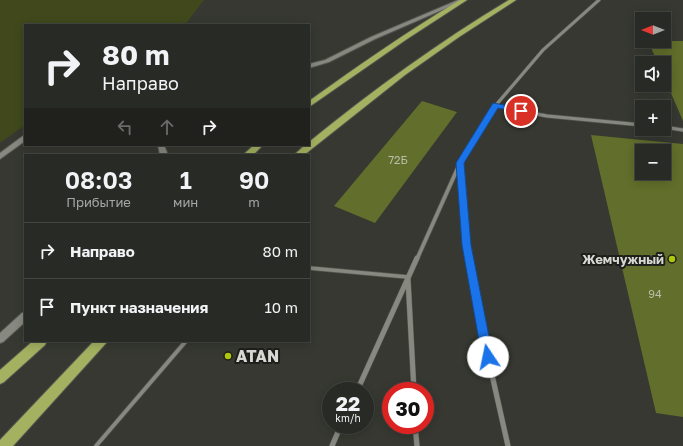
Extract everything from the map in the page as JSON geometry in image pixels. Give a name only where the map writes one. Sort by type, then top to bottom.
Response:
[{"type":"main road","points":[[310,66],[327,61],[373,38],[463,0]]},
{"type":"main road","points":[[310,104],[370,60],[463,0]]},
{"type":"main road","points":[[310,145],[364,102],[472,24],[513,0]]},
{"type":"main road","points":[[0,157],[24,139]]},
{"type":"main road","points":[[248,154],[258,146]]},
{"type":"main road","points":[[299,154],[309,146]]},
{"type":"main road","points":[[0,339],[24,317]]},
{"type":"main road","points":[[0,378],[40,342]]},
{"type":"main road","points":[[4,446],[101,342]]},
{"type":"street","points":[[360,382],[460,163],[496,105],[543,50],[599,0]]},
{"type":"street","points":[[460,163],[466,245],[488,357],[508,446]]},
{"type":"street","points":[[408,277],[414,382]]},
{"type":"street","points":[[332,446],[337,434]]},
{"type":"street","points":[[416,434],[416,446]]},
{"type":"lane","points":[[496,105],[547,116],[635,124]]},
{"type":"lane","points":[[671,128],[683,130]]},
{"type":"lane","points":[[310,268],[408,277]]},
{"type":"lane","points":[[96,446],[185,342]]},
{"type":"green space","points":[[0,0],[204,0],[186,24],[24,24],[24,126],[0,143]]},
{"type":"building","points":[[671,41],[683,41],[683,121],[670,92],[671,56],[655,56],[651,48],[671,48]]},
{"type":"building","points":[[422,101],[457,112],[375,223],[334,206]]},
{"type":"building","points":[[591,135],[683,144],[683,417],[656,413]]},
{"type":"place","name":"Жемчужный","points":[[672,259]]},
{"type":"place","name":"ATAN","points":[[228,356]]},
{"type":"route","points":[[488,357],[466,245],[460,163],[496,105],[521,111]]}]
